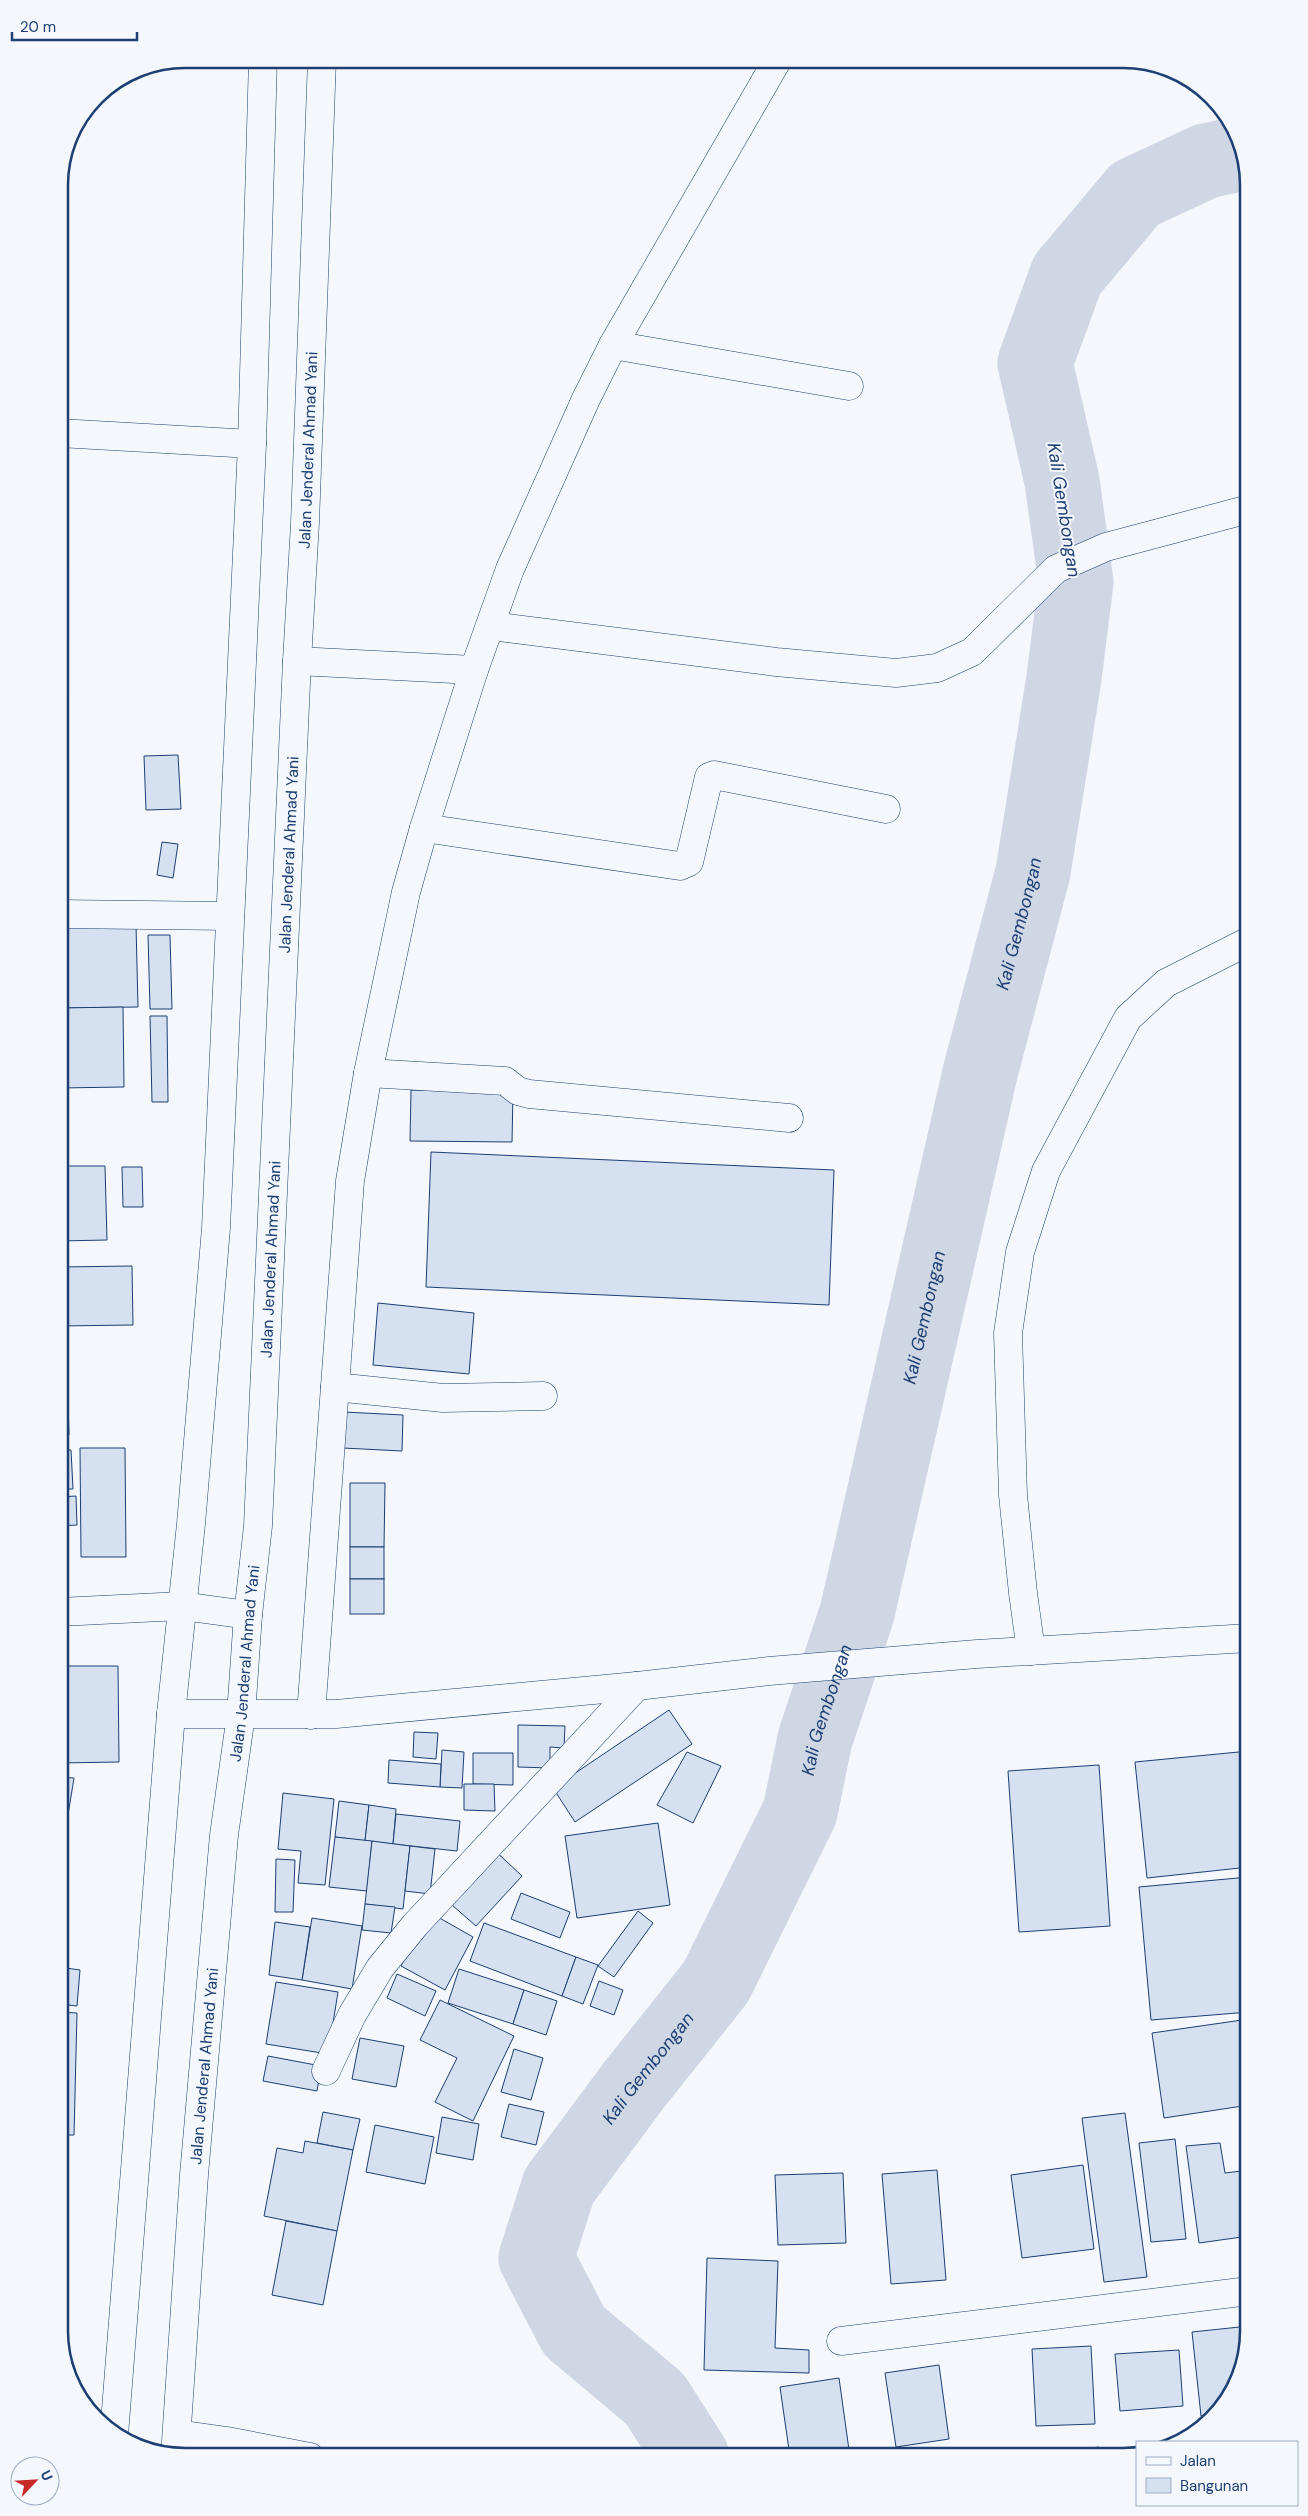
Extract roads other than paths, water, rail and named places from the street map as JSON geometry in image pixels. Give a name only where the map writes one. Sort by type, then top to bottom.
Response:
[{"type":"main road","points":[[114,2424],[171,1714],[216,1228],[252,444],[263,68]]},
{"type":"main road","name":"Jalan Jenderal Ahmad Yani","points":[[176,2445],[196,2156],[224,1835],[241,1715],[248,1615],[258,1526],[297,661],[305,523],[322,68]]},
{"type":"main road","points":[[311,1715],[350,1180],[368,1073],[406,892],[424,828],[474,670],[510,569],[586,399],[612,346],[773,68]]},
{"type":"main road","points":[[612,346],[849,386]]},
{"type":"main road","points":[[68,434],[252,444]]},
{"type":"main road","points":[[491,626],[776,662],[896,673],[937,668],[972,652],[1056,569],[1106,547],[1240,511]]},
{"type":"main road","points":[[297,661],[474,670]]},
{"type":"main road","points":[[424,828],[680,866],[689,862],[709,777],[714,775],[886,809]]},
{"type":"main road","points":[[68,914],[230,916]]},
{"type":"main road","points":[[1031,1650],[1013,1495],[1008,1342],[1020,1252],[1046,1171],[1128,1018],[1166,983],[1240,946]]},
{"type":"main road","points":[[368,1073],[505,1081],[518,1091],[529,1094],[789,1118]]},
{"type":"main road","points":[[335,1387],[443,1398],[543,1396]]},
{"type":"main road","points":[[68,1612],[182,1606],[248,1615]]},
{"type":"main road","points":[[171,1714],[311,1715],[637,1686],[769,1670],[1031,1650],[1240,1638]]},
{"type":"main road","points":[[326,2070],[352,2015],[380,1968],[415,1925],[637,1686]]},
{"type":"main road","points":[[841,2342],[1240,2292]]},
{"type":"main road","points":[[176,2445],[227,2441],[263,2448]]},
{"type":"waterway","name":"Kali Gembongan","points":[[686,2448],[655,2399],[574,2331],[536,2258],[559,2186],[634,2085],[716,1982],[800,1812],[815,1739],[857,1613],[980,1073],[1033,872],[1064,678],[1076,582],[1062,481],[1035,363],[1067,275],[1135,194],[1206,161],[1237,154]]}]
